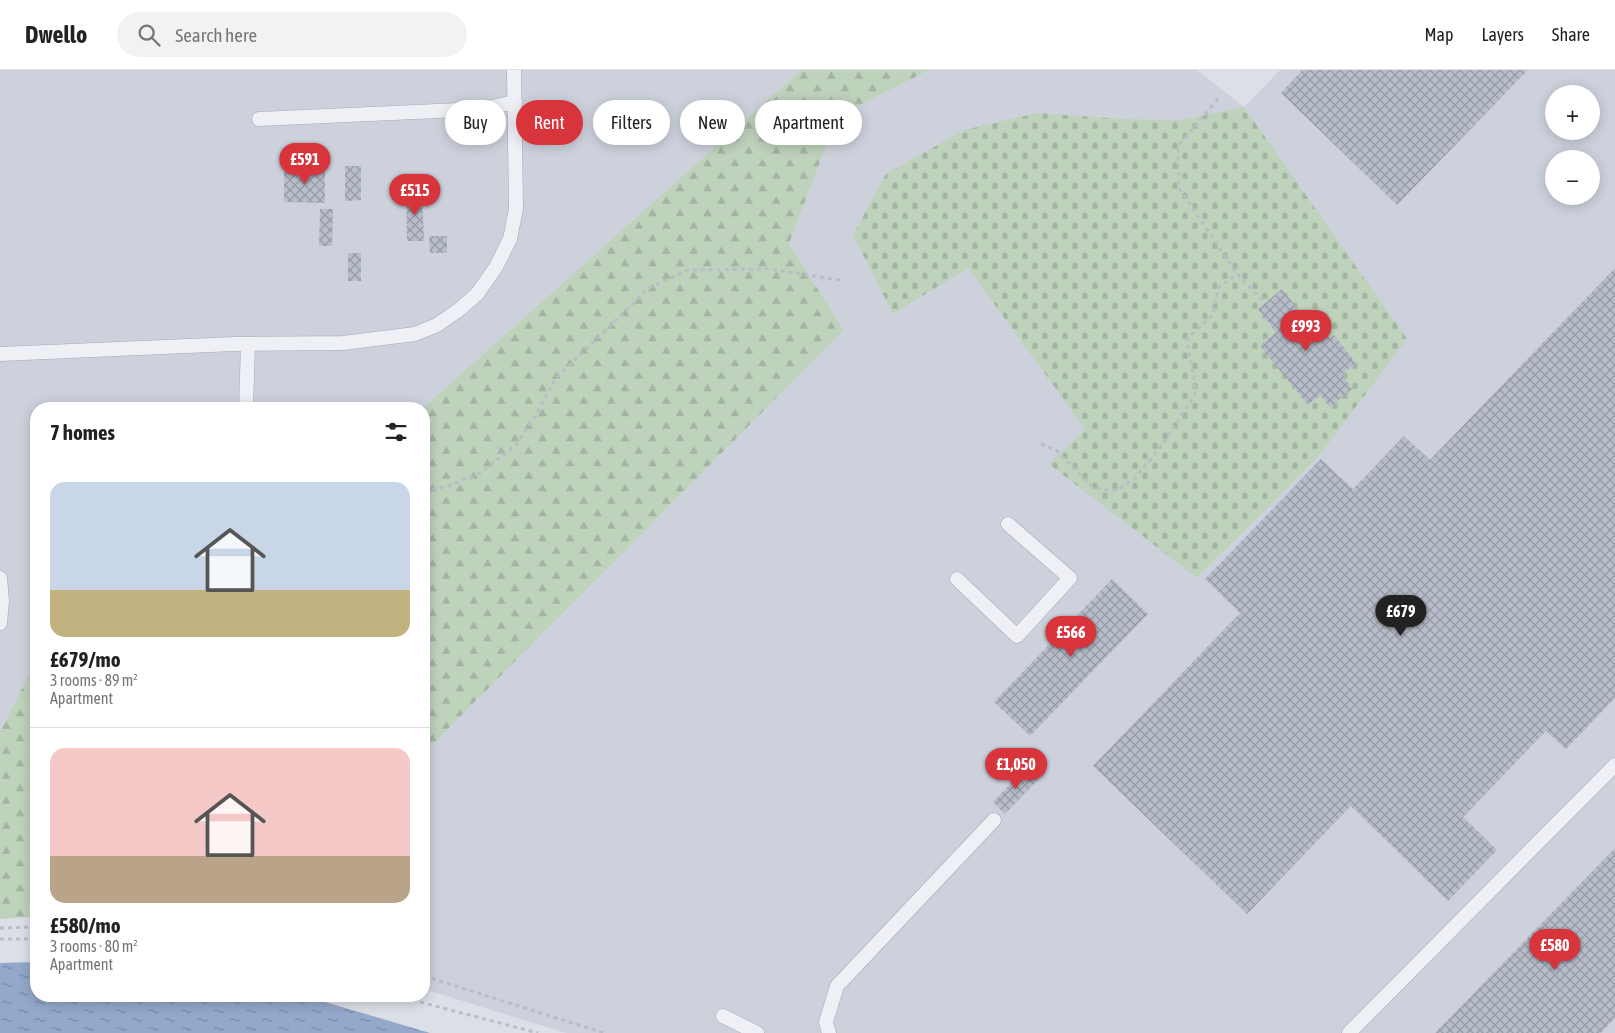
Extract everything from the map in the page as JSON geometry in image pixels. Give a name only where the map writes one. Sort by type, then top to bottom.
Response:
[{"type":"lane","points":[[0,354],[248,344],[343,343],[415,334],[437,325],[477,294],[496,267],[510,238],[516,209],[514,70]]},
{"type":"lane","points":[[259,119],[482,109],[515,102]]},
{"type":"lane","points":[[246,402],[248,344]]},
{"type":"lane","points":[[957,579],[1017,636],[1024,629],[1070,578],[1008,524]]},
{"type":"lane","points":[[0,578],[2,601],[0,623]]},
{"type":"lane","points":[[1349,1033],[1615,765]]},
{"type":"lane","points":[[829,1033],[826,1022],[836,986],[994,820]]},
{"type":"lane","points":[[723,1016],[757,1033]]},
{"type":"path","points":[[1218,99],[1178,146],[1180,188],[1237,274],[1265,303]]},
{"type":"path","points":[[430,490],[448,486],[480,473],[516,445],[537,413],[555,379],[649,288],[688,270],[769,269],[840,280]]},
{"type":"path","points":[[1042,444],[1056,450],[1089,484],[1104,490],[1117,490],[1134,479],[1162,445],[1195,395],[1194,374],[1187,339],[1213,315],[1218,288],[1237,274]]},
{"type":"path","points":[[0,928],[30,927]]},
{"type":"path","points":[[0,940],[30,939]]},
{"type":"path","points":[[430,978],[604,1033]]},
{"type":"path","points":[[420,1002],[538,1033]]},
{"type":"shaded area","points":[[0,70],[801,70],[767,100],[755,100],[755,111],[745,120],[745,100],[680,100],[680,145],[717,145],[430,402],[30,402],[30,758],[0,785]]},
{"type":"shaded area","points":[[929,70],[1197,70],[1244,107],[1280,70],[1615,70],[1615,1033],[566,1033],[430,991],[430,747],[844,330],[789,244],[826,145],[862,145],[862,104]]},
{"type":"green space","points":[[801,70],[929,70],[862,104],[862,100],[767,100]]},
{"type":"green space","points":[[1244,107],[1407,339],[1318,457],[1197,578],[1049,464],[1085,429],[968,268],[893,314],[853,235],[886,174],[964,130],[1037,113],[1124,119],[1180,120]]},
{"type":"green space","points":[[755,111],[755,145],[826,145],[789,244],[844,330],[430,747],[430,402],[717,145],[745,145],[745,120]]},
{"type":"green space","points":[[30,673],[30,917],[0,919],[0,732]]},
{"type":"water","points":[[30,962],[30,1002],[325,1002],[430,1033],[0,1033],[0,963]]},
{"type":"building","points":[[1302,70],[1528,70],[1397,205],[1281,93]]},
{"type":"building","points":[[345,166],[361,166],[361,200],[345,201]]},
{"type":"building","points":[[284,167],[325,167],[325,203],[284,202]]},
{"type":"building","points":[[422,190],[424,241],[407,241],[406,191]]},
{"type":"building","points":[[320,209],[333,209],[332,246],[319,246]]},
{"type":"building","points":[[429,236],[447,236],[447,253],[430,253]]},
{"type":"building","points":[[348,253],[361,253],[361,281],[348,281]]},
{"type":"building","points":[[1615,268],[1615,698],[1566,749],[1546,731],[1463,817],[1497,850],[1448,901],[1351,806],[1247,914],[1093,766],[1240,613],[1205,579],[1321,459],[1353,489],[1404,436],[1430,460]]},
{"type":"building","points":[[1282,289],[1301,313],[1306,309],[1330,338],[1334,335],[1356,363],[1342,374],[1352,389],[1330,407],[1320,395],[1308,405],[1260,346],[1276,332],[1258,309]]},
{"type":"building","points":[[1112,579],[1148,614],[1030,736],[994,702]]},
{"type":"building","points":[[1026,767],[1039,779],[1005,814],[993,802]]},
{"type":"building","points":[[1615,848],[1615,1018],[1601,1033],[1435,1033]]}]
